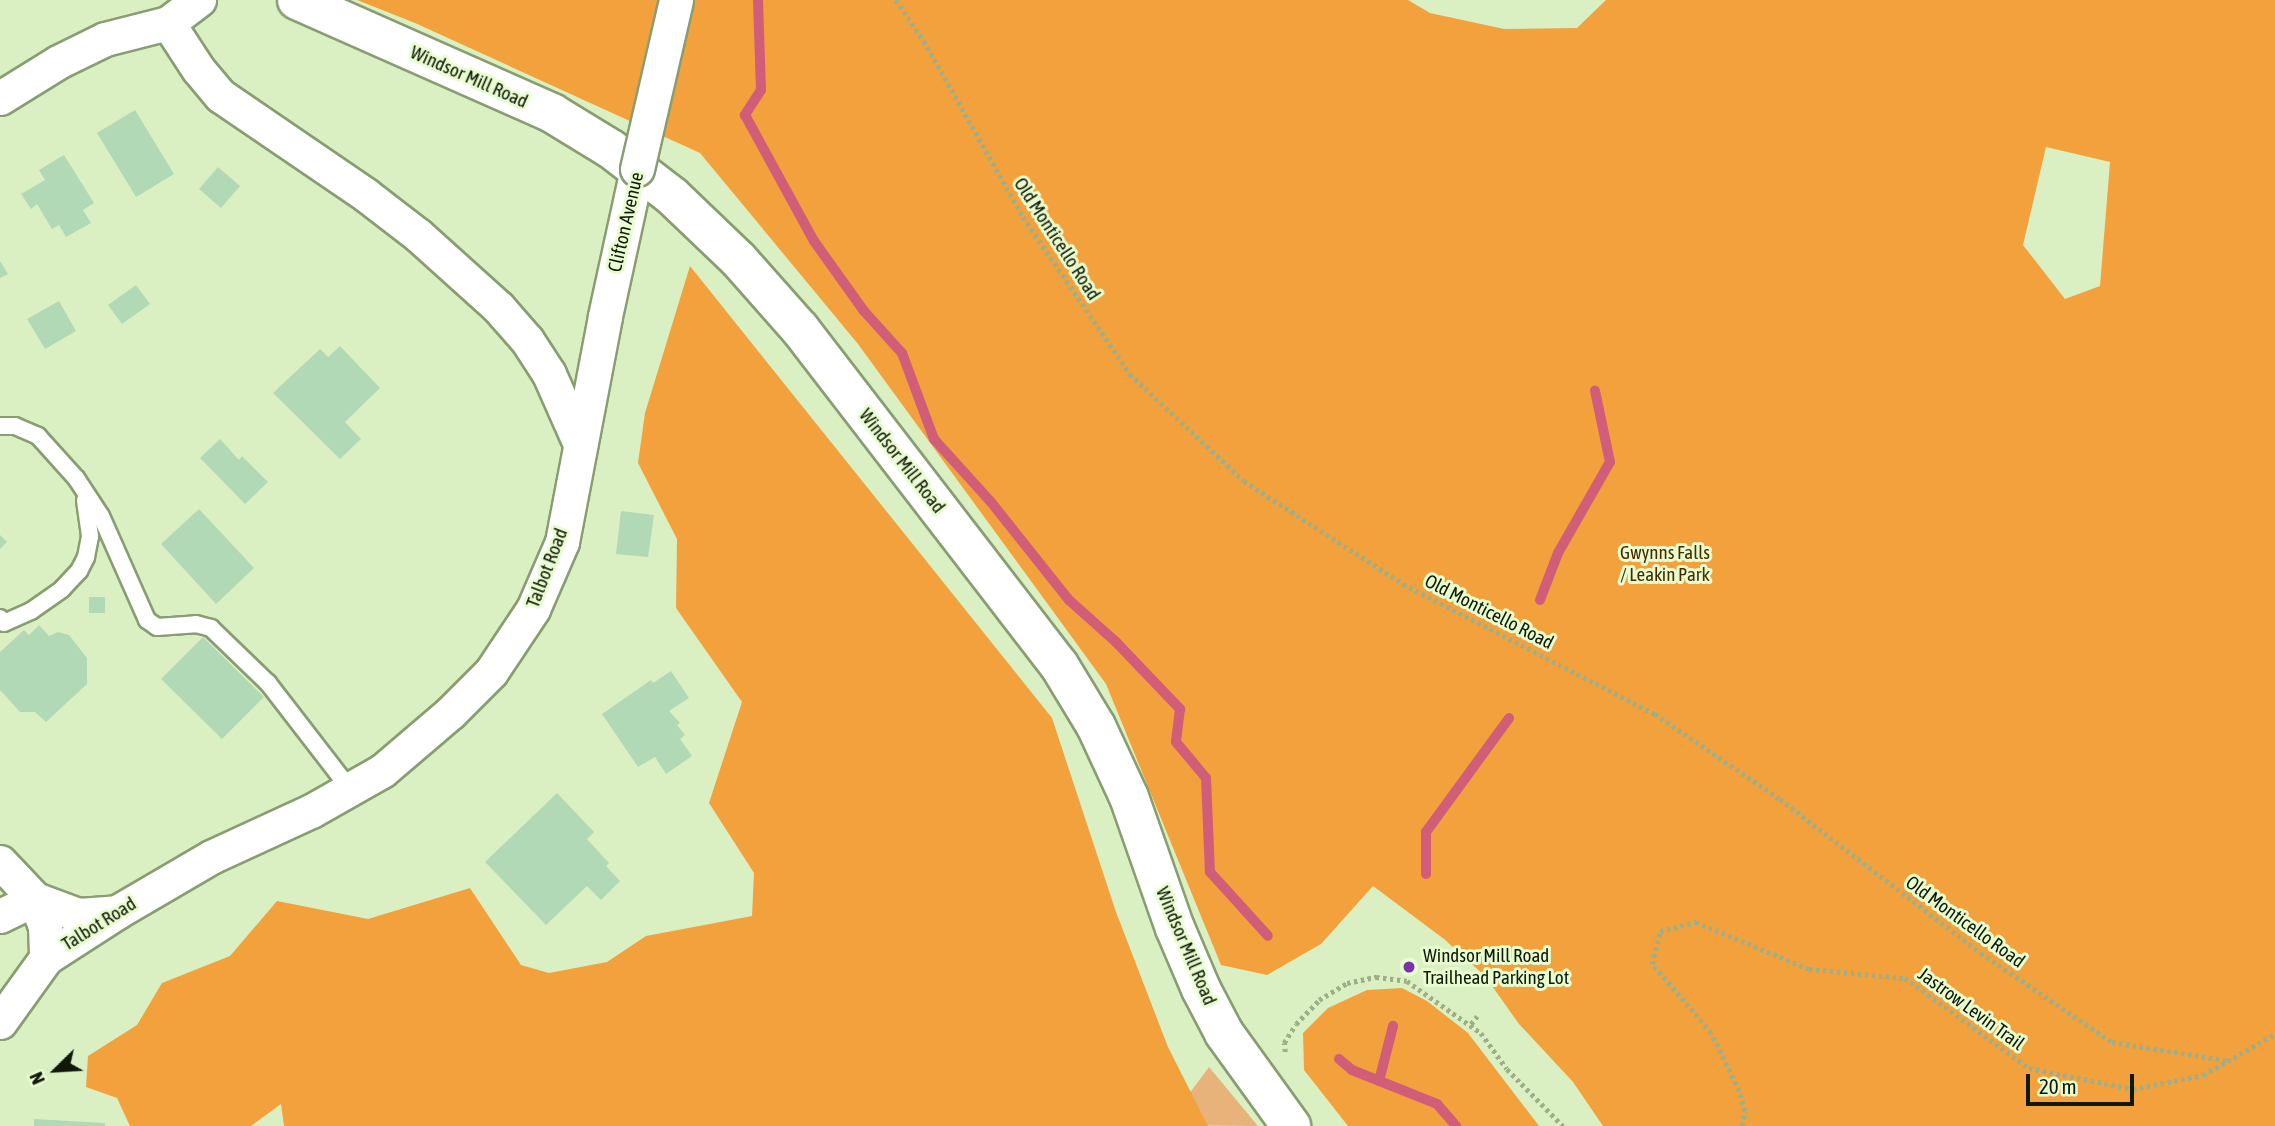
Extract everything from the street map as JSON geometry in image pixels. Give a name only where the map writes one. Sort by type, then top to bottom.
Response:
[{"type":"main road","name":"Windsor Mill Road","points":[[297,0],[552,114],[621,156],[671,196],[738,259],[800,329],[1059,665],[1096,726],[1129,797],[1175,928],[1207,1000],[1224,1032],[1291,1126]]},
{"type":"street","points":[[0,98],[58,62],[105,39],[168,23],[199,0]]},
{"type":"street","name":"Clifton Avenue","points":[[580,444],[605,316],[676,0]]},
{"type":"street","points":[[168,23],[198,69],[221,96],[366,195],[418,235],[498,307],[527,340],[549,374],[580,444]]},
{"type":"street","name":"Talbot Road","points":[[0,1022],[46,958],[117,912],[211,857],[311,811],[382,771],[450,713],[491,672],[526,620],[562,542],[580,444]]},
{"type":"street","points":[[0,862],[35,899],[46,926],[46,958]]},
{"type":"street","points":[[0,916],[35,899],[78,915],[117,912]]},
{"type":"lane","points":[[0,425],[15,426],[38,436],[55,451],[101,516],[147,620],[157,627],[196,624],[211,628],[268,682],[350,789]]},
{"type":"lane","points":[[0,618],[4,623],[31,611],[62,589],[79,571],[86,557],[90,536],[89,515],[80,485]]},
{"type":"path","name":"Old Monticello Road","points":[[896,0],[924,41],[1023,217],[1130,374],[1244,481],[1403,584],[1655,714],[1780,799],[1981,953],[2112,1042],[2230,1061]]},
{"type":"path","name":"Jastrow Levin Trail","points":[[1742,1126],[1745,1111],[1740,1091],[1711,1033],[1652,964],[1660,931],[1696,922],[1809,969],[1905,978],[2029,1068],[2133,1089],[2203,1075],[2275,1034]]},
{"type":"path","points":[[1285,1057],[1284,1043],[1296,1024],[1319,1000],[1347,983],[1376,977],[1407,981],[1471,1024],[1507,1069],[1563,1126]]},
{"type":"path","points":[[1471,1024],[1477,1016]]},
{"type":"shaded area","points":[[1209,1067],[1258,1126],[1166,1125]]},
{"type":"green space","name":"Gwynns Falls / Leakin Park","points":[[357,0],[1408,0],[1430,13],[1504,29],[1577,28],[1606,0],[2275,0],[2275,1126],[1603,1126],[1573,1082],[1519,1024],[1485,976],[1444,939],[1373,886],[1321,944],[1267,975],[1221,965],[1106,684],[858,344],[700,153],[415,23]],"holes":[[[2046,147],[2110,162],[2100,286],[2065,299],[2023,245]]]},
{"type":"green space","points":[[690,266],[1052,718],[1116,912],[1168,1047],[1208,1126],[284,1126],[281,1104],[251,1126],[130,1126],[117,1098],[86,1087],[88,1056],[137,1025],[162,983],[230,956],[277,901],[368,919],[470,888],[521,965],[549,973],[607,962],[646,936],[752,916],[754,873],[709,803],[742,702],[676,608],[677,539],[638,463],[645,413]]},
{"type":"green space","points":[[1402,988],[1427,1001],[1468,1033],[1539,1126],[1348,1126],[1304,1070],[1303,1033],[1328,1008],[1367,990]]},
{"type":"building","points":[[135,110],[174,174],[136,197],[97,133]]},
{"type":"building","points":[[64,155],[94,203],[83,210],[91,223],[66,237],[59,225],[52,229],[37,204],[31,209],[21,194],[45,180],[39,170]]},
{"type":"building","points":[[218,167],[240,186],[221,208],[199,189]]},
{"type":"building","points":[[0,261],[8,274],[0,278]]},
{"type":"building","points":[[136,285],[150,304],[122,324],[108,305]]},
{"type":"building","points":[[59,301],[76,331],[45,349],[27,319]]},
{"type":"building","points":[[340,346],[380,388],[345,422],[361,439],[340,459],[273,393],[320,349],[328,357]]},
{"type":"building","points":[[220,439],[239,460],[242,456],[268,482],[245,504],[200,458]]},
{"type":"building","points":[[199,509],[254,568],[216,604],[161,544]]},
{"type":"building","points":[[621,511],[654,515],[648,557],[616,554]]},
{"type":"building","points":[[0,535],[7,542],[0,549]]},
{"type":"building","points":[[89,597],[105,597],[105,613],[89,613]]},
{"type":"building","points":[[39,625],[49,636],[58,632],[69,635],[87,658],[87,684],[46,722],[35,712],[20,712],[0,690],[0,652],[24,630],[29,635]]},
{"type":"building","points":[[203,637],[264,697],[222,739],[161,679]]},
{"type":"building","points":[[671,671],[689,698],[669,711],[680,723],[677,725],[685,735],[680,739],[692,756],[666,774],[655,757],[638,767],[602,714],[651,680],[653,683]]},
{"type":"building","points":[[557,793],[594,832],[587,839],[609,863],[606,866],[620,881],[601,900],[587,886],[546,925],[485,862]]},
{"type":"building","points":[[34,1119],[105,1123],[105,1126],[34,1126]]},
{"type":"waterway","points":[[758,0],[761,90],[745,115],[814,241],[864,311],[902,353],[934,439],[991,502],[1069,600],[1116,642],[1180,709],[1176,742],[1206,778],[1210,872],[1268,936]]},
{"type":"waterway","points":[[1540,600],[1558,553],[1610,462],[1595,391]]},
{"type":"waterway","points":[[1426,874],[1426,832],[1509,718]]},
{"type":"waterway","points":[[1379,1081],[1393,1026]]},
{"type":"waterway","points":[[1339,1059],[1352,1070],[1437,1104],[1456,1126]]},
{"type":"place","name":"Windsor Mill Road Trailhead Parking Lot","points":[[1409,967]]}]
